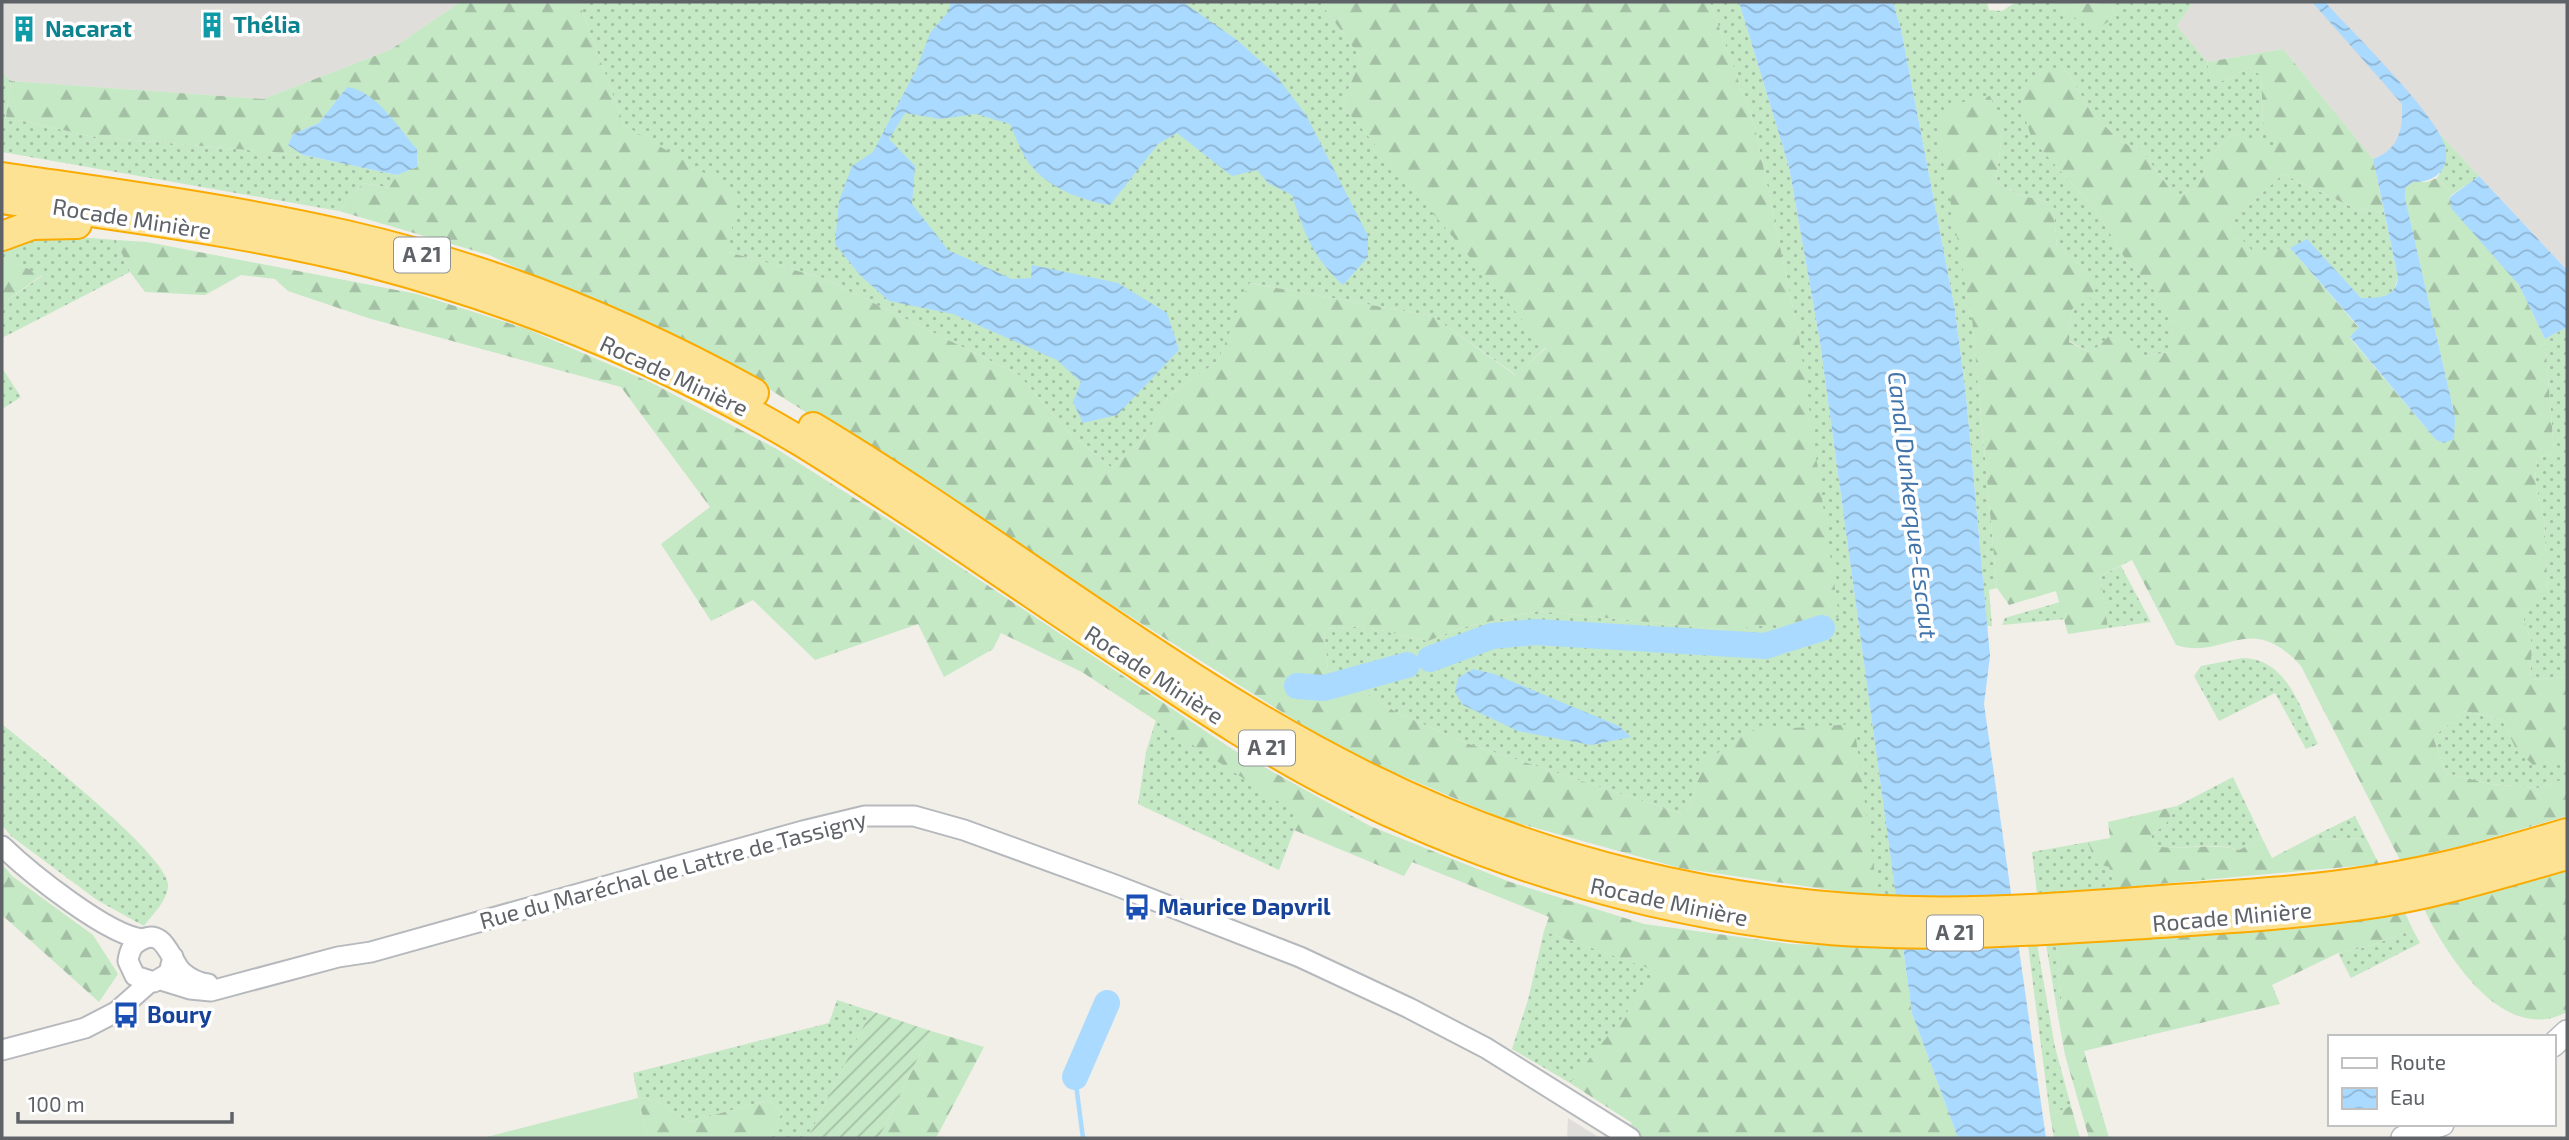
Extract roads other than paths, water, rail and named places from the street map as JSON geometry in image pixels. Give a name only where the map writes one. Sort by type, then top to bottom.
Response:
[{"type":"highway","points":[[2,162],[140,197]]},
{"type":"highway","name":"Rocade Minière","points":[[2,177],[140,197],[312,228],[420,254],[508,282],[630,330],[744,387],[856,453],[1201,680],[1363,775],[1470,823],[1575,859],[1794,914]]},
{"type":"highway","name":"Rocade Minière","points":[[2,199],[229,235],[358,260],[475,293],[603,342],[721,397],[831,460],[1262,745],[1335,786],[1423,828],[1534,870],[1620,895],[1702,912],[2287,913],[2383,890],[2567,855]]},
{"type":"highway","points":[[2,236],[32,225],[55,223],[229,235]]},
{"type":"highway","name":"Rocade Minière","points":[[2427,881],[2567,833]]},
{"type":"main road","points":[[2401,1138],[2436,1126]]},
{"type":"street","name":"Rue du Maréchal de Lattre de Tassigny","points":[[155,981],[204,991],[338,957],[371,952],[803,831],[865,816],[904,815],[964,830],[1145,896],[1314,963],[1486,1048],[1630,1138]]},
{"type":"street","points":[[2,846],[108,934],[138,979],[155,981]]},
{"type":"street","points":[[2,1050],[97,1022],[116,1012],[170,971],[173,957],[162,941],[123,932],[64,895]]},
{"type":"street","points":[[97,1022],[121,994],[131,949],[144,939]]},
{"type":"street","name":"Rue du Maréchal de Lattre de Tassigny","points":[[173,957],[182,972],[198,982],[238,983]]},
{"type":"water","points":[[951,2],[1183,2],[1237,40],[1275,74],[1306,115],[1368,236],[1368,257],[1343,285],[1317,255],[1292,195],[1268,183],[1257,170],[1232,176],[1177,133],[1158,144],[1110,205],[1076,196],[1045,179],[1026,159],[1010,124],[976,114],[940,119],[905,113],[889,139],[915,166],[912,204],[948,250],[1012,279],[1031,278],[1032,265],[1118,283],[1167,313],[1179,350],[1117,415],[1083,423],[1073,402],[1081,382],[1057,360],[953,314],[889,301],[860,275],[835,244],[839,201],[852,166],[873,152],[917,68],[930,33],[948,12]]},
{"type":"water","name":"Canal Dunkerque-Escaut","points":[[1739,2],[1893,2],[1901,29],[1955,310],[1966,396],[1990,656],[1984,704],[2046,1138],[1958,1138],[1912,1013],[1820,342],[1789,167]]},
{"type":"water","points":[[2312,2],[2325,2],[2391,72],[2426,114],[2445,146],[2443,168],[2434,177],[2413,182],[2406,187],[2405,198],[2455,417],[2454,439],[2444,443],[2436,440],[2350,337],[2359,327],[2290,248],[2307,239],[2361,298],[2386,295],[2397,284],[2398,277],[2373,159],[2389,150],[2398,138],[2402,122],[2402,104]]},
{"type":"water","points":[[347,87],[368,95],[386,112],[417,149],[417,167],[397,175],[303,155],[288,145],[293,134],[319,123]]},
{"type":"water","points":[[2479,176],[2567,270],[2567,327],[2545,339],[2519,285],[2451,208],[2450,197]]},
{"type":"water","points":[[1473,669],[1494,674],[1619,726],[1631,737],[1591,745],[1518,731],[1463,705],[1455,692],[1458,678]]},
{"type":"waterway","points":[[1430,659],[1492,636],[1536,632],[1765,646],[1822,628]]},
{"type":"waterway","points":[[1297,686],[1324,688],[1407,665]]},
{"type":"waterway","points":[[1075,1077],[1107,1003]]},
{"type":"waterway","points":[[1075,1077],[1083,1138]]},
{"type":"place","name":"Thélia","points":[[212,25]]},
{"type":"place","name":"Nacarat","points":[[24,29]]},
{"type":"place","name":"Maurice Dapvril","points":[[1137,907]]},
{"type":"place","name":"Boury","points":[[126,1015]]}]
